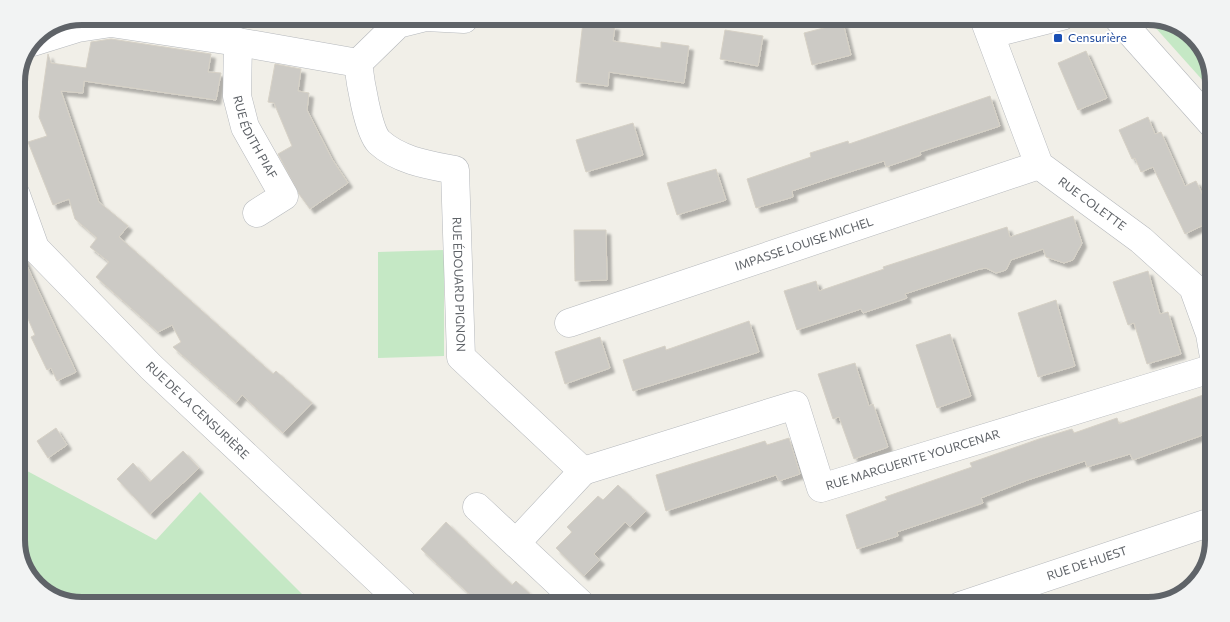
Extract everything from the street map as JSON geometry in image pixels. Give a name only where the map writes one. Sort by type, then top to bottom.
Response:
[{"type":"street","points":[[45,38],[78,28],[98,25]]},
{"type":"street","points":[[124,25],[358,63],[397,25]]},
{"type":"street","points":[[987,25],[1039,165]]},
{"type":"street","points":[[1124,25],[1205,116]]},
{"type":"street","name":"RUE ÉDITH PIAF","points":[[238,42],[237,96],[245,127],[284,196],[257,213]]},
{"type":"street","name":"RUE ÉDOUARD PIGNON","points":[[358,63],[363,101],[378,141],[413,162],[455,170],[460,357],[583,471]]},
{"type":"street","name":"IMPASSE LOUISE MICHEL","points":[[569,323],[1039,165]]},
{"type":"street","name":"RUE COLETTE","points":[[1039,165],[1141,240],[1194,287],[1205,319]]},
{"type":"street","name":"RUE DE LA CENSURIÈRE","points":[[25,220],[35,248],[151,367],[396,597]]},
{"type":"street","name":"RUE MARGUERITE YOURCENAR","points":[[583,471],[795,405],[821,488],[1205,371]]},
{"type":"street","points":[[516,543],[583,471]]},
{"type":"street","points":[[477,507],[573,597]]},
{"type":"street","name":"RUE DE HUEST","points":[[987,597],[1205,524]]},
{"type":"green space","points":[[1154,26],[1173,31],[1191,44],[1202,64],[1205,83]]},
{"type":"green space","points":[[444,250],[444,356],[378,358],[378,252]]},
{"type":"green space","points":[[25,470],[156,540],[200,492],[305,597],[75,597],[57,591],[44,583],[35,572],[28,558],[25,544]]},
{"type":"building","points":[[583,25],[615,26],[613,41],[661,48],[661,42],[689,46],[684,83],[609,72],[608,86],[576,82]]},
{"type":"building","points":[[835,25],[844,25],[851,55],[812,65],[804,33]]},
{"type":"building","points":[[725,30],[763,36],[758,66],[720,59]]},
{"type":"building","points":[[111,39],[211,54],[208,72],[221,73],[216,100],[84,81],[83,93],[61,91],[99,202],[128,226],[119,237],[273,374],[276,371],[312,403],[283,433],[242,395],[236,403],[173,347],[181,342],[172,325],[158,332],[96,277],[109,262],[90,247],[97,238],[75,219],[69,199],[53,205],[28,142],[47,136],[39,117],[48,54],[51,63],[86,68],[91,42]]},
{"type":"building","points":[[1086,51],[1107,98],[1078,110],[1058,63]]},
{"type":"building","points":[[275,64],[301,69],[298,91],[309,93],[307,110],[332,159],[348,183],[310,209],[299,194],[278,154],[292,146],[274,103],[268,102]]},
{"type":"building","points":[[990,96],[1000,126],[920,152],[921,155],[886,167],[884,161],[792,191],[793,197],[756,208],[747,179],[811,157],[810,153],[848,141],[849,144]]},
{"type":"building","points":[[1148,117],[1155,134],[1161,132],[1185,186],[1196,181],[1205,200],[1205,224],[1185,234],[1153,167],[1141,172],[1135,158],[1132,159],[1119,130]]},
{"type":"building","points":[[633,123],[643,155],[586,172],[576,140]]},
{"type":"building","points":[[716,169],[726,200],[677,215],[667,183]]},
{"type":"building","points":[[1073,216],[1082,243],[1073,260],[1064,263],[1046,257],[1043,249],[1011,260],[1006,270],[996,273],[986,268],[980,269],[905,294],[907,298],[863,313],[861,309],[797,330],[784,291],[816,281],[819,291],[884,269],[883,267],[1007,227],[1010,237]]},
{"type":"building","points":[[574,230],[606,230],[607,280],[575,281]]},
{"type":"building","points":[[25,262],[76,372],[57,381],[51,368],[47,370],[31,337],[35,335],[25,312]]},
{"type":"building","points":[[1148,271],[1160,314],[1168,312],[1181,354],[1147,364],[1134,323],[1128,325],[1113,282]]},
{"type":"building","points":[[1056,300],[1075,366],[1038,377],[1018,313]]},
{"type":"building","points":[[749,321],[759,352],[633,391],[623,360],[665,346],[666,350]]},
{"type":"building","points":[[950,334],[971,396],[937,408],[916,345]]},
{"type":"building","points":[[600,337],[610,368],[565,384],[555,352]]},
{"type":"building","points":[[855,363],[869,406],[873,404],[888,447],[854,459],[839,417],[833,419],[818,374]]},
{"type":"building","points":[[1205,394],[1205,434],[1133,460],[1130,454],[1087,467],[1085,461],[1025,481],[981,498],[983,503],[897,532],[898,536],[857,549],[846,515],[887,500],[885,497],[972,467],[970,463],[1039,439],[1072,429],[1074,433],[1117,418],[1119,424]]},
{"type":"building","points":[[56,428],[67,445],[48,458],[37,441]]},
{"type":"building","points":[[789,438],[800,474],[779,481],[776,475],[666,511],[656,475],[765,441],[767,445]]},
{"type":"building","points":[[183,451],[199,468],[150,514],[117,479],[133,463],[150,482]]},
{"type":"building","points":[[618,485],[646,511],[630,527],[625,522],[594,554],[600,560],[584,576],[556,548],[572,532],[567,527],[598,496],[603,500]]},
{"type":"building","points":[[446,522],[512,585],[516,581],[533,597],[472,597],[421,549]]},
{"type":"place","name":"Censurière","points":[[1058,38]]}]
